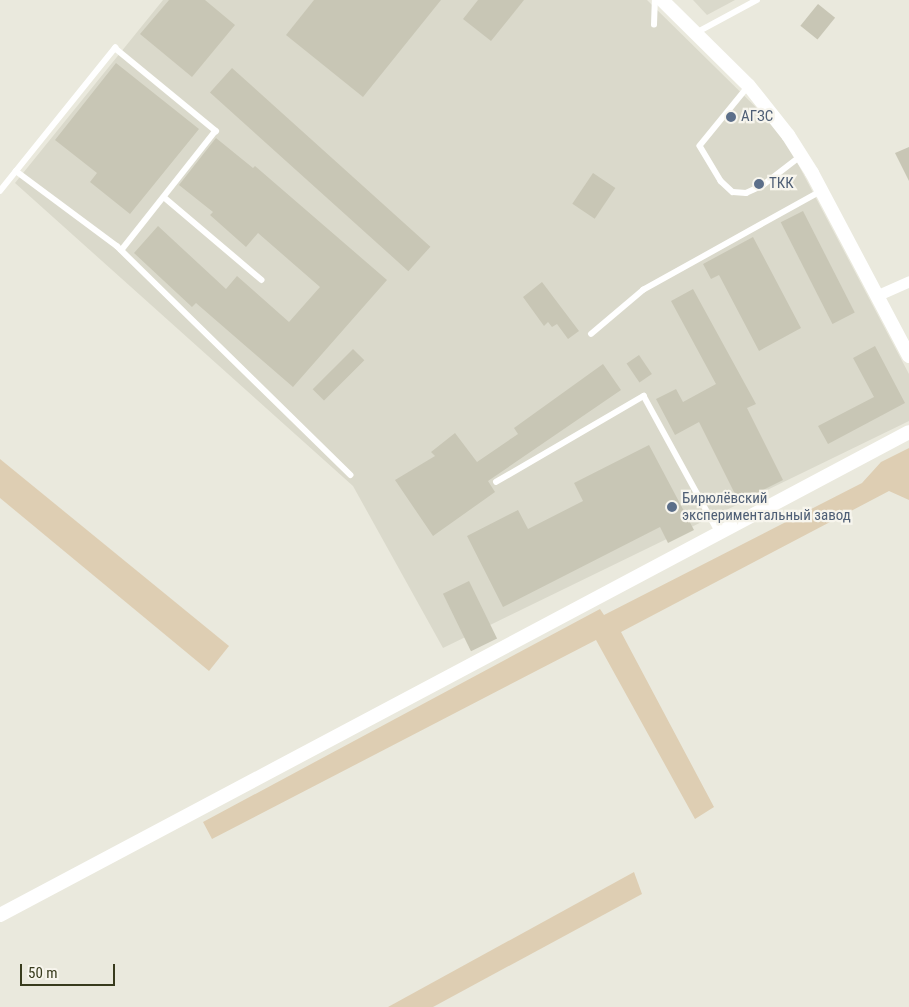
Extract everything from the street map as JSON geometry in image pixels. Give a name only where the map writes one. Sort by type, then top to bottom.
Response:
[{"type":"street","points":[[662,0],[749,86],[801,156],[878,295],[905,339],[909,356]]},
{"type":"street","points":[[878,295],[909,281]]},
{"type":"street","points":[[0,915],[909,432]]},
{"type":"lane","points":[[654,25],[655,0]]},
{"type":"lane","points":[[696,33],[757,0]]},
{"type":"lane","points":[[0,191],[116,48],[216,131],[122,250]]},
{"type":"lane","points":[[749,86],[700,146],[721,181],[733,192],[746,193],[762,186],[801,156]]},
{"type":"lane","points":[[16,171],[122,250],[351,475]]},
{"type":"lane","points":[[591,334],[643,290],[821,191]]},
{"type":"lane","points":[[164,197],[262,280]]},
{"type":"lane","points":[[496,482],[644,396],[719,533]]},
{"type":"shaded area","points":[[163,0],[647,0],[781,132],[909,374],[909,421],[443,648],[353,486],[15,183]]},
{"type":"shaded area","points":[[693,0],[735,0],[707,15]]},
{"type":"shaded area","points":[[909,448],[909,500],[889,491],[621,632],[714,807],[695,819],[596,640],[212,839],[203,822],[600,609],[604,615],[862,483],[881,462]]},
{"type":"shaded area","points":[[0,459],[229,646],[209,671],[0,498]]},
{"type":"shaded area","points":[[634,872],[642,894],[433,1007],[388,1007]]},
{"type":"building","points":[[169,0],[205,0],[235,25],[192,77],[140,34]]},
{"type":"building","points":[[314,0],[441,0],[363,97],[286,35]]},
{"type":"building","points":[[478,0],[524,0],[491,41],[463,19]]},
{"type":"building","points":[[818,4],[835,18],[817,40],[800,26]]},
{"type":"building","points":[[116,63],[199,129],[130,214],[90,182],[97,173],[55,140]]},
{"type":"building","points":[[232,68],[430,247],[408,271],[210,93]]},
{"type":"building","points":[[216,138],[253,168],[255,166],[387,280],[293,387],[196,303],[192,307],[134,253],[158,226],[226,289],[237,276],[289,322],[320,287],[258,233],[246,247],[210,215],[213,212],[179,185]]},
{"type":"building","points":[[909,147],[909,181],[895,153]]},
{"type":"building","points":[[593,173],[615,188],[595,219],[572,204]]},
{"type":"building","points":[[803,211],[855,313],[832,324],[781,222]]},
{"type":"building","points":[[753,237],[801,328],[759,351],[719,275],[711,279],[703,264]]},
{"type":"building","points":[[542,282],[579,331],[568,339],[557,324],[552,327],[548,322],[544,326],[523,297]]},
{"type":"building","points":[[693,289],[756,404],[747,408],[783,480],[739,502],[699,422],[675,435],[656,399],[676,389],[683,402],[716,384],[671,301]]},
{"type":"building","points":[[875,346],[905,403],[828,444],[818,426],[874,397],[853,358]]},
{"type":"building","points":[[353,349],[364,360],[324,401],[313,389]]},
{"type":"building","points":[[639,355],[652,374],[639,382],[627,363]]},
{"type":"building","points":[[603,364],[621,390],[488,481],[495,492],[433,536],[395,480],[435,456],[431,452],[455,433],[477,462],[518,434],[514,428]]},
{"type":"building","points":[[649,445],[694,530],[668,543],[660,527],[503,607],[467,536],[518,510],[528,529],[583,501],[574,483]]},
{"type":"building","points":[[469,581],[497,639],[471,651],[443,594]]},
{"type":"place","name":"АГЗС","points":[[731,117]]},
{"type":"place","name":"ТКК","points":[[759,184]]},
{"type":"place","name":"Бирюлёвский экспериментальный завод","points":[[672,507]]}]
